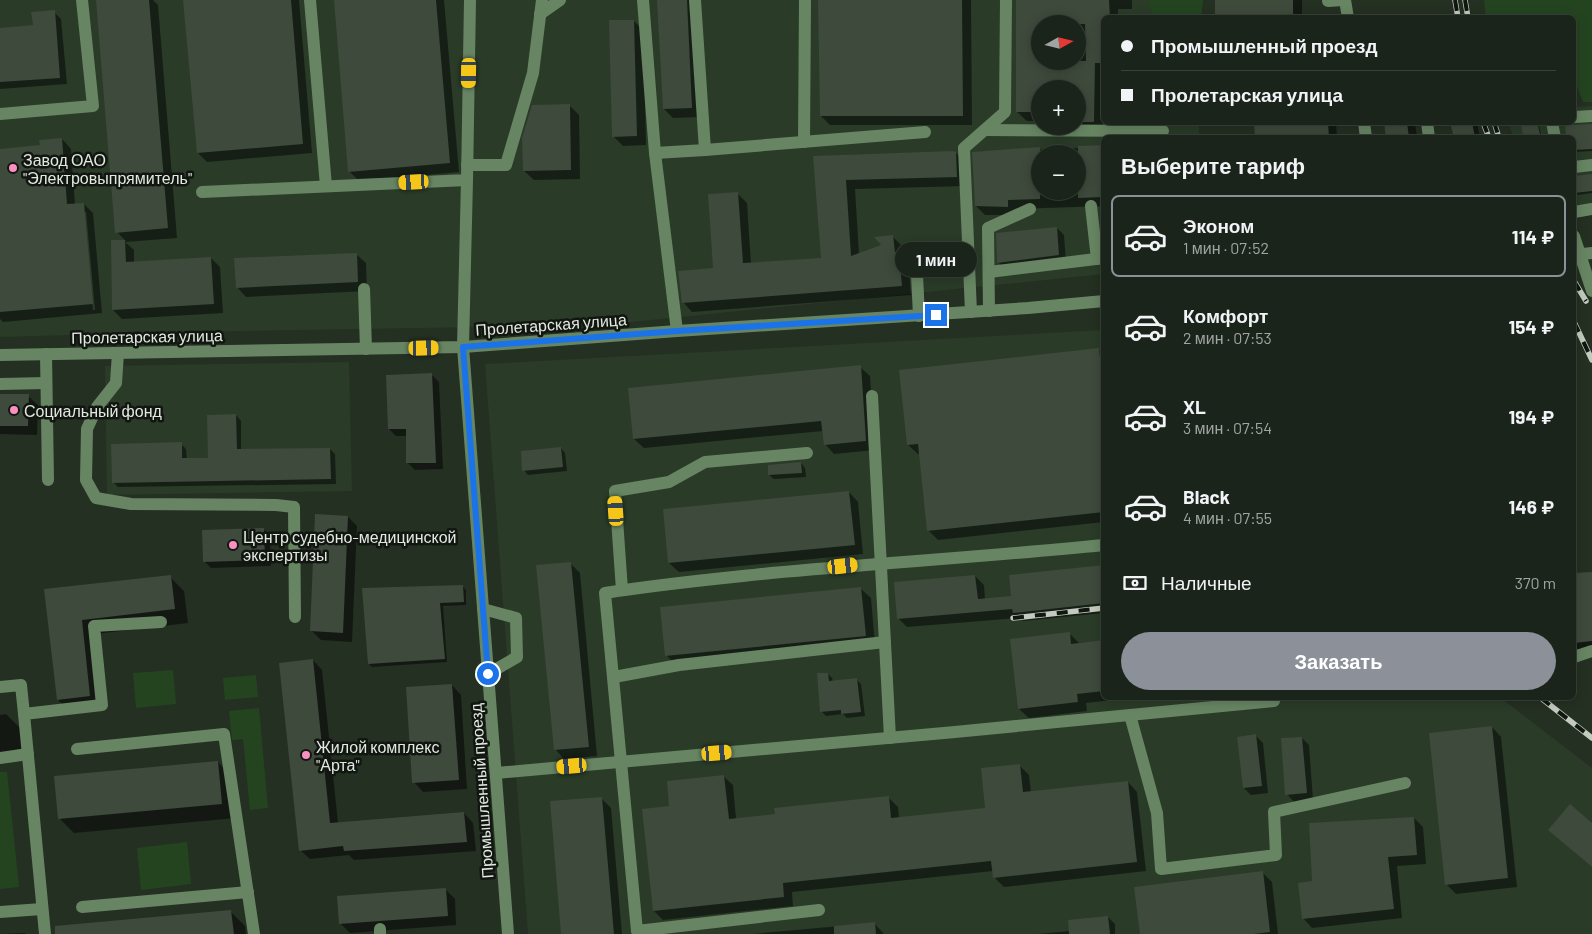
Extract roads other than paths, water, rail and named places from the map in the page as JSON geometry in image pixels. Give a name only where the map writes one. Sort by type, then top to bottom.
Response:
[{"type":"street","points":[[0,114],[93,106],[82,0]]},
{"type":"street","points":[[310,0],[326,186]]},
{"type":"street","name":"Промышленный проезд","points":[[470,0],[463,347],[508,934]]},
{"type":"street","points":[[467,165],[506,165],[532,73],[542,0]]},
{"type":"street","points":[[540,14],[560,0]]},
{"type":"street","points":[[643,0],[655,152],[677,331]]},
{"type":"street","points":[[695,0],[705,150]]},
{"type":"street","points":[[804,142],[805,0]]},
{"type":"street","points":[[971,312],[964,148],[1005,112],[1006,0]]},
{"type":"street","points":[[1328,1],[1344,0],[1347,15]]},
{"type":"street","points":[[1576,117],[1592,116]]},
{"type":"street","points":[[984,130],[1163,131]]},
{"type":"street","points":[[655,152],[705,150],[925,132]]},
{"type":"street","points":[[1576,167],[1592,165]]},
{"type":"street","points":[[202,192],[467,180]]},
{"type":"street","points":[[989,272],[1100,259],[1091,206]]},
{"type":"street","points":[[989,311],[988,228],[1030,209]]},
{"type":"street","points":[[1576,212],[1592,209]]},
{"type":"street","points":[[1576,242],[1592,291]]},
{"type":"street","points":[[1576,255],[1592,253]]},
{"type":"street","points":[[916,254],[918,316]]},
{"type":"street","points":[[364,289],[366,349]]},
{"type":"street","name":"Пролетарская улица","points":[[0,355],[463,347],[989,311],[1101,301]]},
{"type":"street","points":[[118,353],[116,383],[97,407],[88,429],[86,480],[96,498],[131,504],[276,505],[294,507],[295,617]]},
{"type":"street","points":[[46,354],[48,480]]},
{"type":"street","points":[[0,384],[46,384]]},
{"type":"street","points":[[872,396],[890,738]]},
{"type":"street","points":[[622,590],[615,491],[669,482],[705,462],[807,453]]},
{"type":"street","points":[[819,910],[637,931],[605,593],[654,585],[881,563],[997,556],[1101,545]]},
{"type":"street","points":[[483,609],[516,618],[517,657],[488,674]]},
{"type":"street","points":[[24,714],[102,705],[94,626],[161,622]]},
{"type":"street","points":[[614,677],[679,665],[885,642]]},
{"type":"street","points":[[1576,656],[1592,651]]},
{"type":"street","points":[[0,687],[21,685],[44,934]]},
{"type":"street","points":[[496,773],[1274,701]]},
{"type":"street","points":[[1130,715],[1157,813],[1161,869],[1276,855],[1274,812],[1405,783]]},
{"type":"street","points":[[77,750],[224,734],[254,934]]},
{"type":"street","points":[[0,758],[28,754]]},
{"type":"street","points":[[82,907],[248,892]]},
{"type":"street","points":[[0,912],[42,909]]},
{"type":"railway","points":[[1455,0],[1458,15]]},
{"type":"railway","points":[[1465,0],[1468,15]]},
{"type":"railway","points":[[1484,125],[1488,135]]},
{"type":"railway","points":[[1495,125],[1498,135]]},
{"type":"railway","points":[[1576,284],[1586,301]]},
{"type":"railway","points":[[1576,326],[1592,360]]},
{"type":"railway","points":[[1013,618],[1101,608]]},
{"type":"railway","points":[[1544,700],[1592,738]]},
{"type":"place","name":"Завод ОАО \"Электровыпрямитель\"","points":[[13,168]]},
{"type":"place","name":"Социальный фонд","points":[[14,410]]},
{"type":"place","name":"Центр судебно-медицинской экспертизы","points":[[233,545]]},
{"type":"place","name":"Жилой комплекс \"Арта\"","points":[[306,755]]}]
